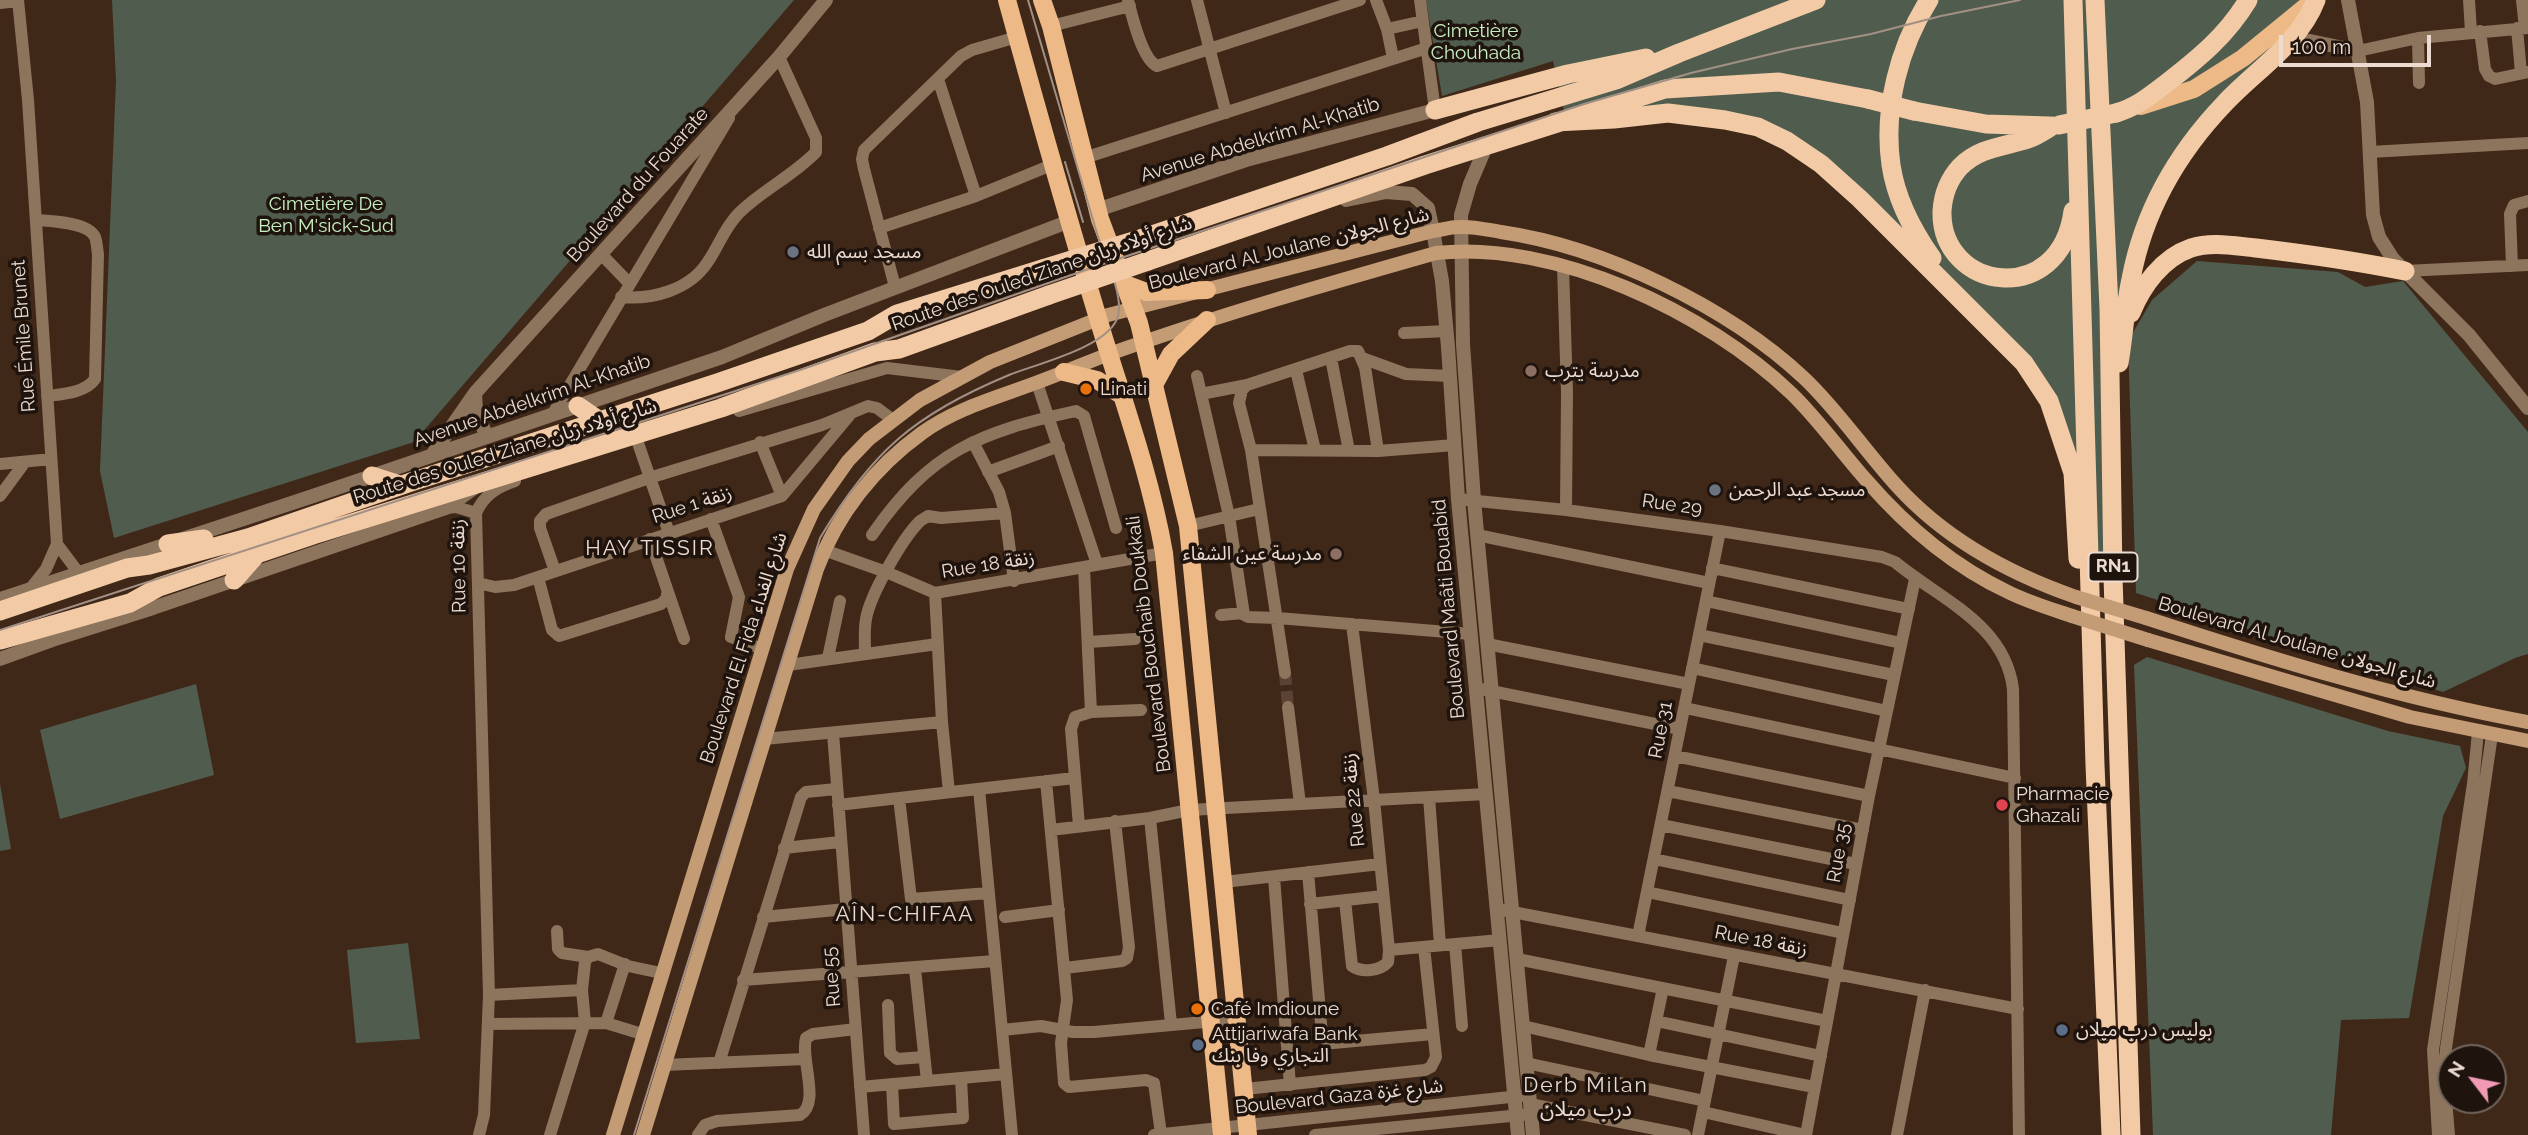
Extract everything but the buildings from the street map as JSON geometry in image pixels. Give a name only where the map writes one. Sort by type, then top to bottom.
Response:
[{"type":"highway","name":"Route des Ouled Ziane شارع أولاد زيان","points":[[0,611],[127,568],[149,565],[277,528],[868,331],[897,314],[1143,238],[1387,156],[1478,122],[1616,80],[1816,0]]},
{"type":"highway","points":[[1929,0],[1912,31],[1898,69],[1891,126],[1891,166],[1897,190],[1915,233],[1931,258],[1979,317]]},
{"type":"highway","name":"RN1","points":[[2073,0],[2095,765],[2111,1135]]},
{"type":"highway","name":"RN1","points":[[2095,0],[2112,402],[2114,591],[2131,1135]]},
{"type":"highway","points":[[2125,111],[2207,51],[2237,18],[2248,0]]},
{"type":"highway","points":[[2112,402],[2126,324],[2127,300],[2141,235],[2161,188],[2194,140],[2225,103],[2288,44],[2307,20],[2315,0]]},
{"type":"highway","points":[[1435,110],[1568,75],[1678,53]]},
{"type":"highway","name":"Route des Ouled Ziane شارع أولاد زيان","points":[[0,640],[130,603],[159,587],[721,408],[875,352],[899,349],[1487,144],[1665,89],[1779,82],[1986,124],[2055,126],[2125,111]]},
{"type":"highway","points":[[1555,122],[1668,113],[1758,127],[1787,141],[1821,164],[1860,199],[2024,363],[2049,401],[2073,473],[2089,725],[2095,765]]},
{"type":"highway","points":[[2055,126],[2028,139],[1984,150],[1960,167],[1949,184],[1943,203],[1942,220],[1951,247],[1963,261],[1988,275],[2015,278],[2043,268],[2059,252],[2068,233],[2079,168]]},
{"type":"highway","points":[[2126,324],[2137,298],[2152,277],[2174,257],[2195,247],[2219,244],[2355,261],[2405,271]]},
{"type":"highway","points":[[578,406],[600,421]]},
{"type":"highway","points":[[372,476],[400,485]]},
{"type":"highway","points":[[168,544],[232,530],[277,528]]},
{"type":"highway","points":[[234,580],[257,555]]},
{"type":"main road","name":"Boulevard Bouchaib Doukkali","points":[[1007,0],[1098,318],[1143,460],[1164,553],[1222,1132]]},
{"type":"main road","points":[[1042,0],[1051,26],[1097,210],[1144,342],[1188,526],[1248,1131]]},
{"type":"main road","points":[[2125,111],[2194,89],[2243,58],[2315,0]]},
{"type":"main road","name":"Boulevard Al Joulane شارع الجولان","points":[[1098,318],[1433,231],[1460,227],[1531,237],[1604,260],[1671,288],[1720,314],[1784,360],[1817,392],[1905,495],[1933,520],[2001,566],[2076,597],[2360,685],[2458,709],[2528,722]]},
{"type":"main road","name":"Boulevard Al Joulane شارع الجولان","points":[[1110,354],[1207,320],[1436,253],[1461,250],[1521,255],[1563,266],[1680,313],[1726,340],[1771,374],[1821,424],[1882,498],[1923,537],[1968,569],[2008,592],[2072,616],[2342,699],[2485,734],[2528,741]]},
{"type":"main road","points":[[1125,284],[1146,292],[1208,289]]},
{"type":"main road","name":"Boulevard El Fida شارع الفداء","points":[[612,1135],[762,649],[788,569],[814,509],[848,461],[893,420],[920,400],[990,362],[1098,318]]},
{"type":"main road","points":[[1154,385],[1178,345],[1207,320]]},
{"type":"main road","points":[[643,1135],[824,550],[842,517],[881,469],[923,432],[986,400],[1110,354]]},
{"type":"main road","points":[[1771,374],[1784,360]]},
{"type":"main road","points":[[1064,372],[1097,380],[1123,396]]},
{"type":"street","name":"Boulevard du Fouarate","points":[[432,455],[475,393],[779,57],[826,0]]},
{"type":"street","points":[[1197,0],[1226,113]]},
{"type":"street","points":[[1051,26],[1129,3],[1144,51],[1152,64],[1157,66],[1318,6],[1360,0]]},
{"type":"street","points":[[1376,0],[1387,29],[1393,58]]},
{"type":"street","points":[[1420,0],[1435,110]]},
{"type":"street","points":[[2348,0],[2367,102],[2375,226],[2384,247],[2469,335],[2528,408]]},
{"type":"street","points":[[2469,0],[2485,69],[2488,76],[2495,79],[2525,73],[2522,0]]},
{"type":"street","points":[[0,3],[18,1]]},
{"type":"street","name":"Rue Émile Brunet","points":[[18,1],[36,220],[57,544]]},
{"type":"street","points":[[1387,29],[1423,21]]},
{"type":"street","points":[[2288,44],[2310,41],[2358,51],[2418,38],[2523,28]]},
{"type":"street","points":[[895,287],[864,169],[864,150],[961,56],[972,50],[1017,37]]},
{"type":"street","points":[[2418,38],[2419,83]]},
{"type":"street","points":[[1084,158],[1427,48]]},
{"type":"street","points":[[621,297],[638,299],[654,296],[696,277],[708,262],[729,224],[741,211],[816,152],[816,138],[779,57]]},
{"type":"street","points":[[938,79],[976,196]]},
{"type":"street","points":[[552,415],[738,101]]},
{"type":"street","name":"Avenue Abdelkrim Al-Khatib","points":[[1097,210],[1247,160],[1435,110]]},
{"type":"street","points":[[2370,152],[2528,143]]},
{"type":"street","name":"Boulevard Maâti Bouabid","points":[[1487,144],[1470,184],[1460,227],[1463,344],[1477,535],[1526,1063],[1524,1105],[1518,1135]]},
{"type":"street","points":[[879,228],[976,196],[1054,164]]},
{"type":"street","name":"Boulevard Maâti Bouabid","points":[[1307,207],[1385,192],[1412,194],[1424,202],[1433,231],[1447,331],[1458,499],[1500,940],[1524,1105],[1533,1135]]},
{"type":"street","points":[[2512,266],[2510,214],[2514,205],[2528,201]]},
{"type":"street","points":[[36,220],[88,229],[95,237],[98,254],[95,379],[79,390],[47,396]]},
{"type":"street","name":"Avenue Abdelkrim Al-Khatib","points":[[0,599],[722,357],[895,287],[1070,221]]},
{"type":"street","points":[[602,255],[629,283]]},
{"type":"street","points":[[2405,271],[2528,265]]},
{"type":"street","points":[[1563,266],[1567,392],[1566,510]]},
{"type":"street","points":[[1404,333],[1447,331]]},
{"type":"street","points":[[1201,394],[1247,385],[1331,358],[1356,354],[1406,374],[1450,376]]},
{"type":"street","points":[[1356,354],[1378,451]]},
{"type":"street","points":[[1331,358],[1349,451]]},
{"type":"street","name":"Rue 10 زنقة","points":[[479,1135],[484,1115],[489,995],[476,513],[482,502],[491,492],[507,484],[837,381],[887,368],[962,377]]},
{"type":"street","points":[[1296,370],[1315,450]]},
{"type":"street","points":[[1197,376],[1228,516],[1243,612],[1248,617],[1471,634]]},
{"type":"street","points":[[1037,383],[1059,446],[1090,566],[1088,642],[1091,712]]},
{"type":"street","points":[[1247,385],[1242,390],[1239,403],[1251,450],[1285,673]]},
{"type":"street","points":[[475,393],[476,411],[486,437]]},
{"type":"street","points":[[555,571],[540,522],[542,517],[556,510],[760,442],[822,425],[873,406],[893,420]]},
{"type":"street","points":[[872,535],[886,514],[917,479],[947,455],[1000,431],[1076,411],[1083,415],[1116,528]]},
{"type":"street","points":[[760,442],[782,496],[850,413]]},
{"type":"street","points":[[973,442],[999,492],[1005,513],[1014,580]]},
{"type":"street","points":[[638,443],[669,533]]},
{"type":"street","points":[[1251,450],[1378,451],[1455,445]]},
{"type":"street","points":[[988,472],[1059,446]]},
{"type":"street","points":[[0,464],[51,460]]},
{"type":"street","points":[[0,496],[25,463]]},
{"type":"street","points":[[446,508],[482,482]]},
{"type":"street","name":"Rue 1 زنقة","points":[[478,583],[505,587],[782,496]]},
{"type":"street","name":"Rue 29","points":[[1458,499],[1566,510],[1720,531],[1882,557],[1895,562],[1986,629],[2003,654],[2012,689],[2019,1135]]},
{"type":"street","points":[[0,659],[446,508],[456,507],[476,513]]},
{"type":"street","points":[[1188,526],[1259,509]]},
{"type":"street","points":[[865,653],[866,620],[886,572],[916,525],[928,516],[1005,513]]},
{"type":"street","points":[[711,519],[738,597],[732,637],[762,649]]},
{"type":"street","name":"Rue 31","points":[[1639,936],[1720,531]]},
{"type":"street","points":[[1477,535],[1709,583]]},
{"type":"street","points":[[650,539],[684,639]]},
{"type":"street","points":[[30,588],[46,569],[57,544],[78,572]]},
{"type":"street","name":"Rue 18 زنقة","points":[[824,550],[935,593],[1164,553]]},
{"type":"street","points":[[1712,568],[1909,609]]},
{"type":"street","points":[[538,577],[552,630],[555,634],[564,636],[661,604],[667,594]]},
{"type":"street","name":"Rue 35","points":[[1806,1135],[1869,796],[1915,579]]},
{"type":"street","points":[[935,593],[949,792]]},
{"type":"street","points":[[828,659],[840,601]]},
{"type":"street","points":[[1706,601],[1901,643]]},
{"type":"street","points":[[1221,615],[1243,612]]},
{"type":"street","name":"Rue 22 زنقة","points":[[1352,624],[1389,950]]},
{"type":"street","points":[[1699,635],[1894,675]]},
{"type":"street","points":[[1088,642],[1135,639]]},
{"type":"street","points":[[788,665],[937,643]]},
{"type":"street","points":[[1487,644],[1689,684]]},
{"type":"street","points":[[1692,668],[1887,710]]},
{"type":"street","points":[[1476,688],[1680,729]]},
{"type":"street","points":[[1288,707],[1300,804]]},
{"type":"street","points":[[1685,708],[2015,778]]},
{"type":"street","points":[[1079,826],[1072,722],[1080,714],[1091,712],[1141,710]]},
{"type":"street","points":[[764,739],[942,722]]},
{"type":"street","name":"Rue 55","points":[[833,733],[839,842],[864,1135]]},
{"type":"street","points":[[2449,1135],[2444,1075],[2444,1021],[2485,734]]},
{"type":"street","points":[[1675,756],[1869,796]]},
{"type":"street","points":[[838,805],[1074,778]]},
{"type":"street","points":[[1046,781],[1067,1000],[1063,1030],[1063,1083],[1069,1087],[1146,1080],[1154,1083],[1161,1134]]},
{"type":"street","points":[[719,1063],[803,794],[836,789]]},
{"type":"street","points":[[979,789],[1012,1135]]},
{"type":"street","points":[[1668,791],[1863,830]]},
{"type":"street","points":[[1051,830],[1150,818],[1189,810],[1486,794]]},
{"type":"street","points":[[1429,797],[1440,945]]},
{"type":"street","points":[[899,798],[911,899],[989,893]]},
{"type":"street","points":[[1150,818],[1171,1024]]},
{"type":"street","points":[[1065,968],[1122,961],[1127,958],[1129,947],[1115,821]]},
{"type":"street","points":[[1661,825],[1856,864]]},
{"type":"street","points":[[784,848],[839,842]]},
{"type":"street","points":[[1654,859],[1850,900]]},
{"type":"street","points":[[1224,882],[1380,863]]},
{"type":"street","points":[[1308,872],[1324,1040],[1333,1043],[1433,1034]]},
{"type":"street","points":[[1274,877],[1290,1085]]},
{"type":"street","points":[[1647,892],[1843,933]]},
{"type":"street","points":[[1310,904],[1383,896]]},
{"type":"street","points":[[1345,900],[1351,961],[1361,970],[1380,968],[1388,962],[1389,950],[1500,940]]},
{"type":"street","points":[[763,917],[846,909]]},
{"type":"street","name":"Rue 18 زنقة","points":[[1497,909],[2018,1009]]},
{"type":"street","points":[[1006,917],[1059,910]]},
{"type":"street","points":[[557,931],[559,952],[588,957],[598,954],[661,974]]},
{"type":"street","points":[[1455,944],[1462,1026]]},
{"type":"street","points":[[1245,1089],[1425,1070],[1431,1067],[1436,1057],[1424,947]]},
{"type":"street","points":[[1698,1135],[1734,956]]},
{"type":"street","points":[[550,1135],[585,1022],[582,990],[588,957]]},
{"type":"street","points":[[1517,959],[1827,1021]]},
{"type":"street","points":[[743,980],[851,974],[995,961]]},
{"type":"street","points":[[608,1023],[626,965]]},
{"type":"street","points":[[915,969],[927,1081]]},
{"type":"street","points":[[1649,1055],[1662,988]]},
{"type":"street","points":[[489,995],[582,990]]},
{"type":"street","points":[[1897,1135],[1925,990]]},
{"type":"street","points":[[888,1005],[890,1053],[897,1059],[924,1057]]},
{"type":"street","points":[[1002,1030],[1041,1026],[1094,1032],[1238,1019]]},
{"type":"street","points":[[1656,1021],[1821,1056]]},
{"type":"street","points":[[2438,1135],[2433,1051],[2444,1021]]},
{"type":"street","points":[[488,1024],[608,1023],[642,1034]]},
{"type":"street","points":[[1523,1026],[1649,1055],[1814,1087]]},
{"type":"street","points":[[698,1135],[710,1122],[804,1113],[810,1101],[805,1059],[805,1042],[809,1035],[856,1029]]},
{"type":"street","points":[[664,1065],[805,1059]]},
{"type":"street","points":[[1526,1063],[1704,1106],[1806,1135]]},
{"type":"street","points":[[860,1087],[1006,1074]]},
{"type":"street","points":[[892,1084],[894,1124],[963,1118],[961,1078]]},
{"type":"street","points":[[1524,1105],[1685,1135]]},
{"type":"street","name":"Boulevard Gaza شارع غزة","points":[[1153,1135],[1248,1131],[1411,1109],[1524,1105]]},
{"type":"street","name":"Boulevard Gaza شارع غزة","points":[[1315,1135],[1414,1130],[1524,1105]]},
{"type":"street","points":[[1411,1109],[1414,1130]]},
{"type":"green space","name":"Cimetière De Ben M'sick-Sud","points":[[112,0],[794,0],[414,442],[114,538],[100,471],[116,80]]},
{"type":"green space","name":"Cimetière Chouhada","points":[[1426,0],[2311,0],[2154,190],[2116,335],[2115,568],[2076,569],[2066,441],[2015,361],[1800,149],[1734,118],[1566,120],[1553,61],[1442,96]]},
{"type":"green space","points":[[2197,261],[2338,272],[2365,287],[2403,281],[2528,432],[2528,654],[2443,692],[2136,593],[2128,341],[2152,300]]},
{"type":"green space","points":[[2147,657],[2388,731],[2460,746],[2466,768],[2443,816],[2409,1018],[2341,1020],[2331,1135],[2153,1135],[2134,665]]},
{"type":"green space","points":[[196,684],[214,775],[60,819],[40,730]]},
{"type":"green space","points":[[0,784],[11,849],[0,851]]},
{"type":"green space","points":[[408,943],[420,1039],[356,1043],[347,950]]},
{"type":"tunnel","points":[[1285,673],[1288,707]]},
{"type":"tram line","points":[[634,1135],[820,538],[858,481],[899,438],[947,405],[976,390],[1087,345],[1112,327],[1118,316],[1115,285],[1096,230],[1028,0]]},
{"type":"tram line","points":[[0,630],[800,370],[1094,267],[1584,104],[1691,73],[2020,0]]},
{"type":"tram line","points":[[1065,162],[1083,222]]},
{"type":"place","name":"مسجد بسم الله","points":[[793,252]]},
{"type":"place","name":"مدرسة يترب","points":[[1531,371]]},
{"type":"place","name":"Linati","points":[[1086,389]]},
{"type":"place","name":"مسجد عبد الرحمن","points":[[1715,490]]},
{"type":"place","name":"مدرسة عين الشفاء","points":[[1336,554]]},
{"type":"place","name":"Pharmacie Ghazali","points":[[2002,805]]},
{"type":"place","name":"Café Imdioune","points":[[1197,1009]]},
{"type":"place","name":"بوليس درب ميلان","points":[[2062,1030]]},
{"type":"place","name":"Attijariwafa Bank التجاري وفا بنك","points":[[1198,1045]]},
{"type":"district","name":"HAY TISSIR","points":[[650,549]]},
{"type":"district","name":"AÎN-CHIFAA","points":[[905,915]]},
{"type":"district","name":"Derb Milan درب ميلان","points":[[1586,1098]]}]
